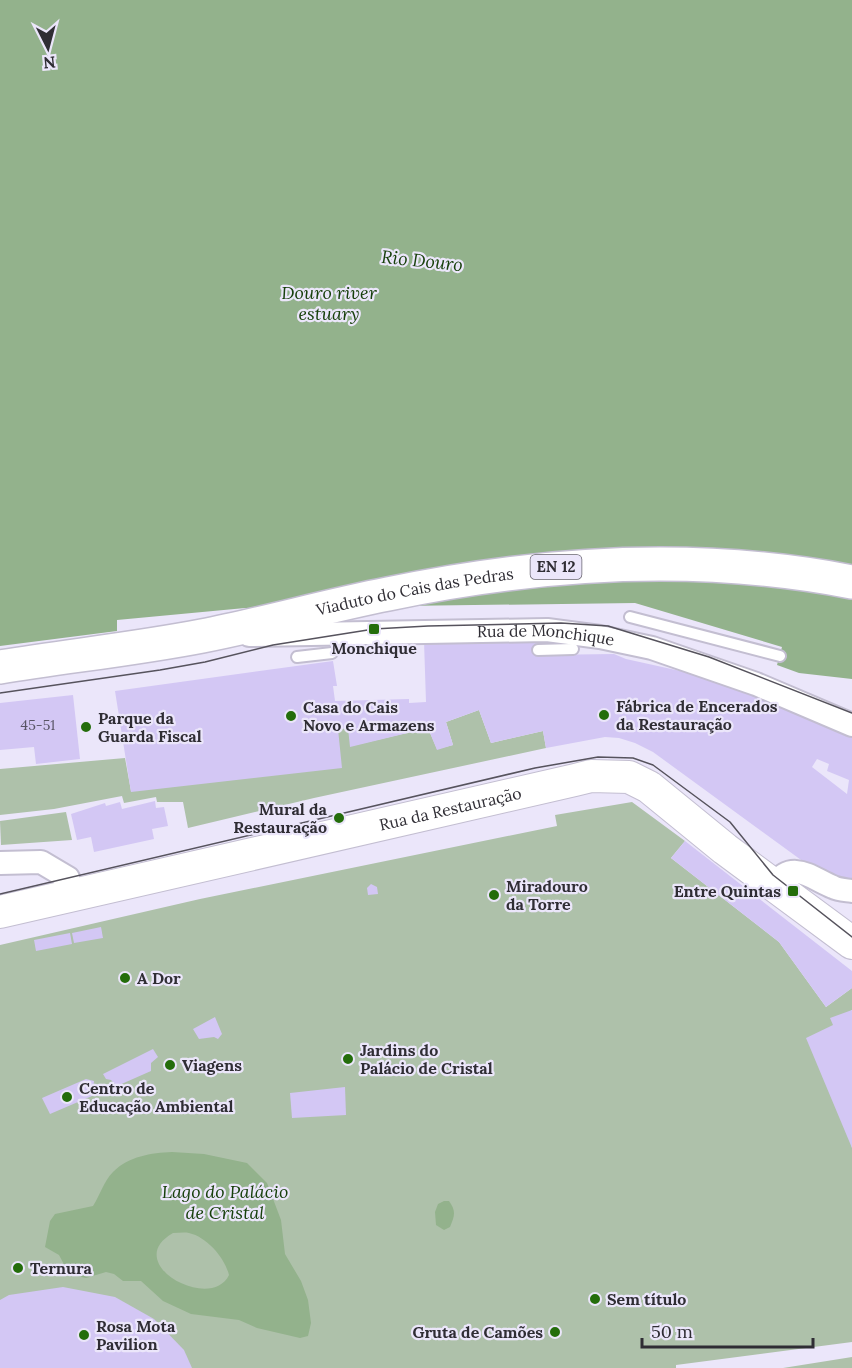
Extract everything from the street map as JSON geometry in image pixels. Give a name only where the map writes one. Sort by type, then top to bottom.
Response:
[{"type":"main road","name":"Viaduto do Cais das Pedras","points":[[264,622],[388,593],[443,583],[587,565],[701,565],[779,571],[852,582]]},
{"type":"main road","name":"Rua de Monchique","points":[[0,667],[224,631],[264,622]]},
{"type":"main road","name":"Rua da Restauração","points":[[0,912],[591,776],[613,775],[629,777],[649,787],[725,849],[852,943]]},
{"type":"street","name":"Rua de Monchique","points":[[224,631],[257,636],[547,630],[600,637],[662,651],[756,684],[852,725]]},
{"type":"street","points":[[0,863],[42,862],[68,878],[72,896]]},
{"type":"street","points":[[774,885],[784,874],[792,872],[805,873],[836,889],[852,891]]},
{"type":"lane","points":[[630,617],[780,657]]},
{"type":"lane","points":[[538,650],[573,649]]},
{"type":"lane","points":[[297,657],[332,653]]},
{"type":"shaded area","points":[[479,710],[491,743],[543,731],[546,748],[188,828],[183,802],[157,802],[156,797],[124,803],[122,796],[54,809],[0,815],[0,769],[125,758],[131,791],[338,729],[348,728],[351,746],[428,728],[437,749],[453,745],[446,722]]},
{"type":"shaded area","name":"Jardins do Palácio de Cristal","points":[[632,802],[685,841],[671,858],[779,942],[826,1007],[852,988],[852,1010],[833,1025],[852,1148],[852,1342],[676,1365],[676,1368],[0,1368],[0,945],[200,899],[557,826],[555,815]]},
{"type":"shaded area","points":[[66,812],[72,840],[1,845],[0,821]]},
{"type":"shaded area","points":[[852,1357],[852,1368],[783,1368]]},
{"type":"water","name":"Douro river estuary","points":[[0,0],[852,0],[852,679],[799,673],[777,665],[782,647],[635,603],[245,608],[117,620],[117,631],[0,646]]},
{"type":"water","name":"Lago do Palácio de Cristal","points":[[172,1152],[204,1154],[247,1163],[267,1183],[281,1220],[285,1254],[301,1281],[308,1300],[311,1323],[308,1336],[300,1338],[257,1328],[239,1320],[191,1314],[163,1301],[141,1281],[123,1281],[114,1274],[106,1272],[86,1278],[77,1276],[67,1270],[59,1255],[45,1247],[50,1221],[55,1214],[93,1206],[113,1172],[126,1162],[141,1156]],"holes":[[[173,1233],[196,1235],[209,1244],[224,1262],[229,1275],[219,1285],[205,1289],[174,1280],[163,1269],[157,1258],[159,1245]]]},
{"type":"water","points":[[449,1201],[454,1213],[450,1227],[444,1230],[436,1225],[435,1212],[438,1204]]},
{"type":"building","points":[[538,638],[539,655],[614,654],[626,659],[694,674],[763,699],[852,737],[852,883],[808,865],[653,752],[635,743],[605,737],[546,748],[543,731],[491,743],[479,710],[446,722],[453,745],[437,750],[428,728],[350,747],[348,728],[338,729],[342,768],[131,792],[115,691],[333,661],[337,686],[333,686],[335,701],[409,699],[409,703],[426,702],[424,641]],"holes":[[[817,759],[829,764],[827,771],[849,780],[847,794],[812,767]]]},
{"type":"building","points":[[73,695],[80,759],[36,764],[34,747],[0,750],[0,703]]},
{"type":"building","points":[[155,801],[156,808],[164,807],[168,826],[152,829],[154,839],[94,852],[91,837],[77,840],[71,814],[105,803],[106,806],[120,802],[122,809]]},
{"type":"building","points":[[685,841],[852,971],[852,988],[826,1007],[779,942],[671,858]]},
{"type":"building","points":[[371,884],[377,887],[378,894],[368,895],[367,888]]},
{"type":"building","name":"Miradouro da Torre","points":[[496,889],[499,890],[499,900],[492,901],[489,900],[488,893],[489,890]]},
{"type":"building","points":[[101,927],[103,938],[74,943],[72,933]]},
{"type":"building","points":[[70,933],[72,944],[36,951],[34,940]]},
{"type":"building","points":[[852,1010],[852,1148],[806,1038],[833,1025],[830,1018]]},
{"type":"building","name":"Centro de Educação Ambiental","points":[[215,1017],[222,1034],[218,1039],[214,1037],[199,1039],[193,1029]]},
{"type":"building","name":"Centro de Educação Ambiental","points":[[153,1049],[158,1057],[151,1063],[151,1071],[117,1086],[111,1080],[106,1079],[103,1074]]},
{"type":"building","name":"Centro de Educação Ambiental","points":[[86,1079],[94,1081],[92,1096],[50,1114],[42,1098]]},
{"type":"building","points":[[345,1087],[346,1115],[292,1118],[290,1093]]},
{"type":"building","name":"Rosa Mota Pavilion","points":[[63,1287],[115,1297],[154,1319],[184,1350],[192,1368],[0,1368],[0,1300],[9,1295]]},
{"type":"tram line","points":[[0,693],[160,670],[205,662],[273,645],[374,629],[561,623],[608,626],[709,657],[852,713]]},
{"type":"tram line","points":[[0,894],[535,768],[598,757],[633,758],[653,765],[730,822],[773,875],[852,937]]},
{"type":"place","name":"Monchique","points":[[374,629]]},
{"type":"place","name":"Fábrica de Encerados da Restauração","points":[[604,715]]},
{"type":"place","name":"Casa do Cais Novo e Armazens","points":[[291,716]]},
{"type":"place","name":"Parque da Guarda Fiscal","points":[[86,727]]},
{"type":"place","name":"Mural da Restauração","points":[[339,818]]},
{"type":"place","name":"Entre Quintas","points":[[793,891]]},
{"type":"place","name":"Miradouro da Torre","points":[[494,895]]},
{"type":"place","name":"A Dor","points":[[125,978]]},
{"type":"place","name":"Jardins do Palácio de Cristal","points":[[348,1059]]},
{"type":"place","name":"Viagens","points":[[170,1065]]},
{"type":"place","name":"Centro de Educação Ambiental","points":[[67,1097]]},
{"type":"place","name":"Ternura","points":[[18,1268]]},
{"type":"place","name":"Sem título","points":[[595,1299]]},
{"type":"place","name":"Gruta de Camões","points":[[555,1332]]},
{"type":"place","name":"Rosa Mota Pavilion","points":[[84,1335]]},
{"type":"water label","name":"Rio Douro","points":[[422,261]]}]
